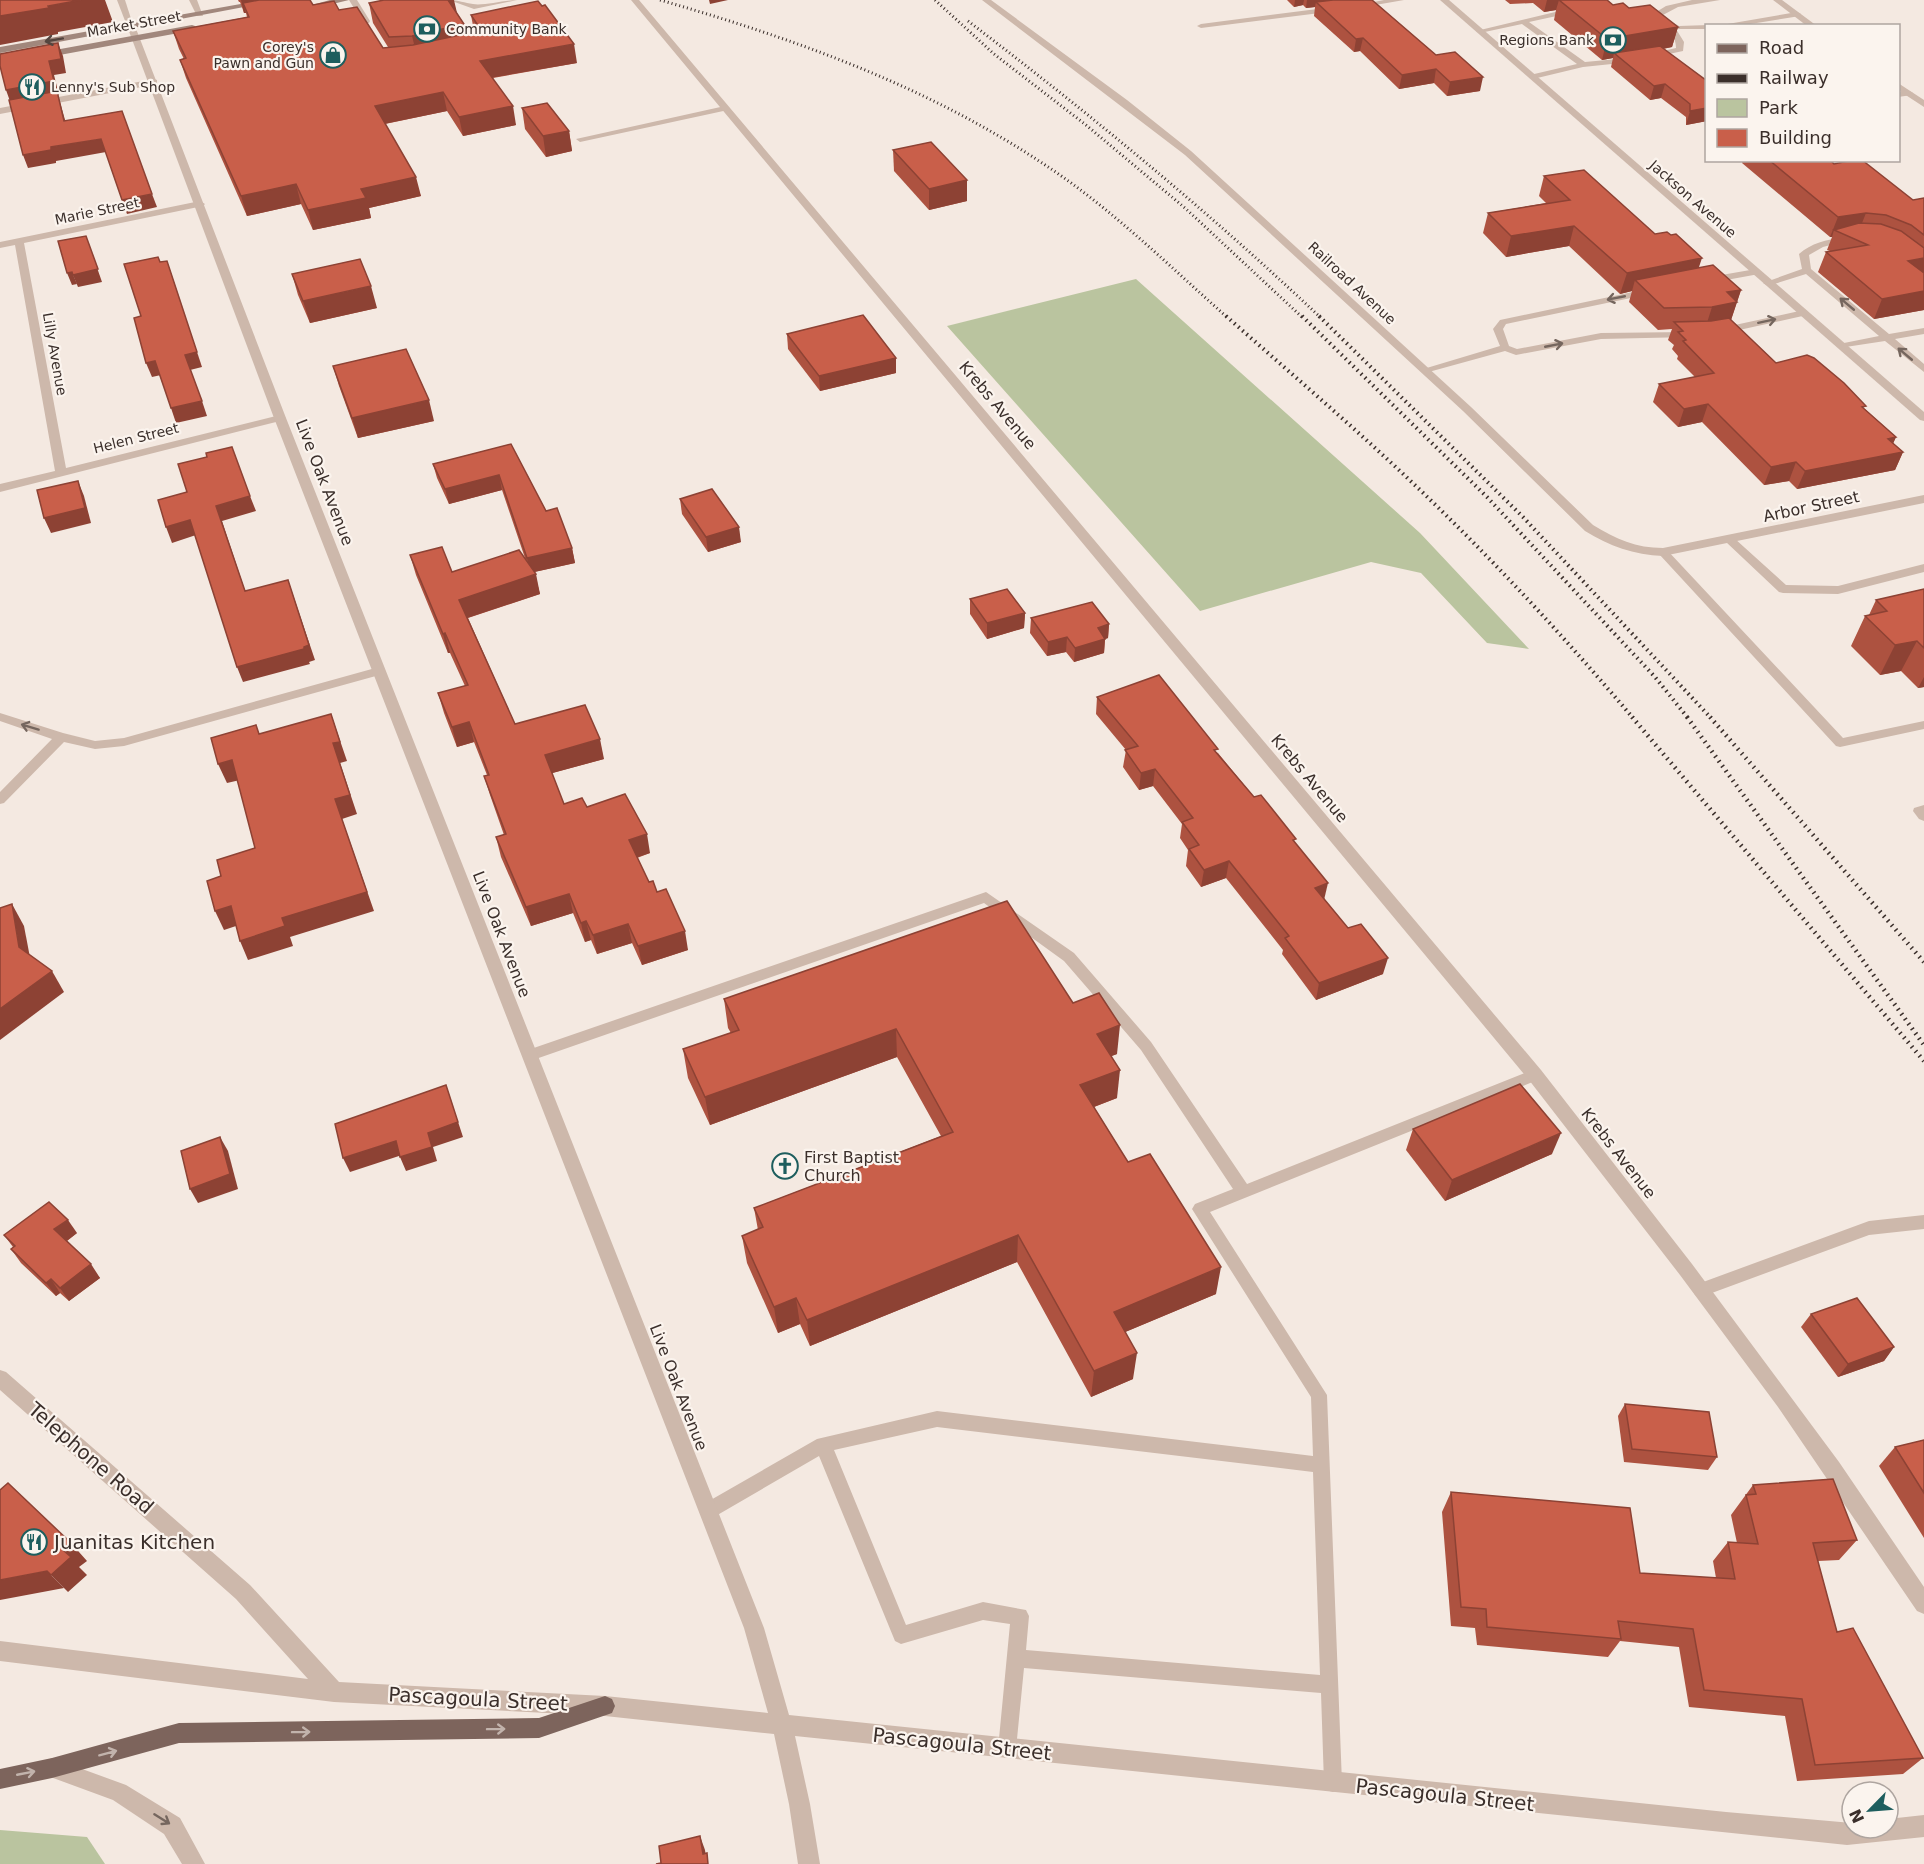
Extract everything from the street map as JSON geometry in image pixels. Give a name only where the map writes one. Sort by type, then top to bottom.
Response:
[{"type":"main road","name":"Market Street","points":[[0,63],[200,14],[277,0]]},
{"type":"main road","points":[[310,6],[345,0]]},
{"type":"main road","name":"Market Street","points":[[0,50],[205,25]]},
{"type":"main road","points":[[0,1779],[52,1768],[179,1733],[539,1728],[605,1706]]},
{"type":"street","name":"Live Oak Avenue","points":[[121,0],[280,418],[754,1628],[784,1725],[803,1809],[809,1864]]},
{"type":"street","name":"Krebs Avenue","points":[[635,0],[1535,1075],[1701,1290],[1819,1449],[1924,1604]]},
{"type":"street","name":"Railroad Avenue","points":[[986,0],[1115,95],[1188,153],[1425,370],[1589,528],[1609,541],[1648,553],[1706,545]]},
{"type":"street","name":"Jackson Avenue","points":[[1444,0],[1924,418]]},
{"type":"street","points":[[1777,0],[1810,24]]},
{"type":"street","points":[[0,111],[154,82]]},
{"type":"street","points":[[1904,94],[1924,104]]},
{"type":"street","name":"Marie Street","points":[[0,245],[200,204]]},
{"type":"street","name":"Lilly Avenue","points":[[19,241],[61,472]]},
{"type":"street","name":"Helen Street","points":[[0,488],[280,418]]},
{"type":"street","name":"Arbor Street","points":[[1706,545],[1924,499]]},
{"type":"street","name":"Telephone Road","points":[[0,1378],[243,1592],[334,1692]]},
{"type":"street","name":"Pascagoula Street","points":[[0,1652],[334,1692],[605,1706],[1333,1783],[1847,1834],[1924,1826]]},
{"type":"street","points":[[52,1768],[119,1792],[172,1826],[194,1864]]},
{"type":"lane","points":[[193,0],[200,14]]},
{"type":"lane","points":[[353,0],[369,27]]},
{"type":"lane","points":[[449,2],[474,7],[513,0]]},
{"type":"lane","points":[[1353,6],[1400,0]]},
{"type":"lane","points":[[1705,27],[1670,26],[1653,15],[1672,6],[1716,0]]},
{"type":"lane","points":[[1201,26],[1342,8]]},
{"type":"lane","points":[[1480,31],[1578,9]]},
{"type":"lane","points":[[1733,24],[1797,14]]},
{"type":"lane","points":[[1523,21],[1582,65]]},
{"type":"lane","points":[[1533,78],[1582,65],[1671,53],[1680,49],[1680,42],[1670,26]]},
{"type":"lane","points":[[580,139],[725,108]]},
{"type":"lane","points":[[1858,237],[1825,242],[1815,246],[1804,254],[1807,270],[1924,369]]},
{"type":"lane","points":[[1768,283],[1807,270]]},
{"type":"lane","points":[[1703,282],[1756,272]]},
{"type":"lane","points":[[1505,348],[1498,329],[1503,322],[1661,290]]},
{"type":"lane","points":[[1715,332],[1804,313]]},
{"type":"lane","points":[[1842,346],[1924,331]]},
{"type":"lane","points":[[1425,370],[1505,348],[1516,352],[1601,336],[1696,335]]},
{"type":"lane","points":[[1730,540],[1783,589],[1838,590],[1924,568]]},
{"type":"lane","points":[[1663,552],[1840,743],[1924,725]]},
{"type":"lane","points":[[0,717],[94,745],[124,742],[379,671]]},
{"type":"lane","points":[[0,800],[61,737]]},
{"type":"lane","points":[[530,1055],[986,897],[1068,957],[1092,984],[1146,1046],[1243,1191]]},
{"type":"lane","points":[[1333,1783],[1319,1395],[1200,1209],[1535,1075]]},
{"type":"lane","points":[[1701,1290],[1869,1228],[1924,1222]]},
{"type":"lane","points":[[708,1510],[823,1445],[937,1419],[1322,1465]]},
{"type":"lane","points":[[823,1445],[901,1635],[983,1611],[1020,1616],[1007,1749]]},
{"type":"lane","points":[[1016,1658],[1329,1685]]},
{"type":"green space","points":[[1136,279],[1420,533],[1529,649],[1487,643],[1421,573],[1371,562],[1200,611],[947,326]]},
{"type":"green space","points":[[0,1830],[87,1837],[105,1864],[0,1864]]},
{"type":"building","points":[[0,0],[81,0],[0,16]]},
{"type":"building","points":[[259,0],[310,0],[313,5],[334,1],[339,10],[357,7],[383,48],[413,45],[478,31],[479,27],[471,15],[538,1],[542,6],[545,5],[574,44],[480,61],[513,106],[459,117],[443,92],[375,106],[416,177],[361,189],[366,198],[308,210],[296,184],[241,196],[180,60],[186,58],[173,31],[249,17],[243,3]]},
{"type":"building","points":[[384,0],[448,0],[464,24],[412,36],[389,37],[369,3]]},
{"type":"building","points":[[1372,0],[1436,55],[1455,52],[1483,77],[1450,82],[1436,69],[1402,75],[1363,38],[1356,39],[1316,2]]},
{"type":"building","points":[[1559,0],[1607,0],[1613,5],[1623,3],[1629,8],[1650,5],[1678,27],[1607,39]]},
{"type":"building","points":[[58,43],[61,59],[49,61],[54,81],[6,90],[0,66],[0,54]]},
{"type":"building","points":[[1660,46],[1705,80],[1705,108],[1690,111],[1690,104],[1665,84],[1654,86],[1614,53]]},
{"type":"building","points":[[57,91],[64,121],[122,111],[152,194],[122,200],[101,139],[51,147],[51,150],[23,155],[9,100]]},
{"type":"building","points":[[547,103],[569,131],[543,136],[522,108]]},
{"type":"building","points":[[931,142],[967,180],[929,189],[893,150]]},
{"type":"building","points":[[1771,162],[1832,162],[1834,164],[1865,162],[1913,200],[1924,198],[1924,235],[1911,225],[1886,215],[1866,213],[1838,217]]},
{"type":"building","points":[[1584,170],[1655,234],[1667,232],[1671,235],[1676,234],[1702,258],[1627,273],[1574,226],[1511,236],[1488,213],[1570,200],[1544,176]]},
{"type":"building","points":[[1859,223],[1881,224],[1901,231],[1924,248],[1924,258],[1908,261],[1924,273],[1924,291],[1882,299],[1826,252],[1868,245],[1834,230]]},
{"type":"building","points":[[86,236],[98,269],[73,275],[72,272],[67,273],[58,241]]},
{"type":"building","points":[[158,257],[160,262],[167,261],[197,352],[185,355],[202,401],[171,408],[155,361],[146,363],[134,318],[141,316],[124,264]]},
{"type":"building","points":[[360,259],[371,286],[303,301],[292,274]]},
{"type":"building","points":[[1713,265],[1741,290],[1727,292],[1737,302],[1712,307],[1664,308],[1635,280]]},
{"type":"building","points":[[863,315],[896,358],[819,376],[787,334]]},
{"type":"building","points":[[1729,318],[1776,363],[1807,355],[1814,358],[1844,383],[1866,406],[1862,407],[1896,437],[1888,439],[1903,452],[1805,471],[1796,462],[1771,467],[1708,404],[1684,409],[1659,384],[1714,373],[1683,341],[1686,340],[1678,332],[1683,331],[1674,322]]},
{"type":"building","points":[[406,349],[429,400],[352,418],[333,366]]},
{"type":"building","points":[[511,444],[546,511],[557,508],[572,548],[527,558],[499,475],[445,489],[433,464]]},
{"type":"building","points":[[232,447],[250,496],[216,506],[245,591],[288,580],[309,645],[304,649],[237,667],[190,520],[166,527],[158,500],[187,492],[178,464],[207,457],[206,453]]},
{"type":"building","points":[[78,481],[85,508],[44,518],[37,490]]},
{"type":"building","points":[[712,489],[739,527],[706,537],[680,499]]},
{"type":"building","points":[[442,547],[452,572],[519,550],[536,574],[459,600],[515,724],[585,705],[600,739],[545,755],[564,804],[582,798],[587,807],[625,794],[647,834],[629,840],[649,882],[653,881],[657,892],[666,889],[685,931],[638,946],[628,924],[593,935],[586,921],[581,923],[569,894],[526,907],[496,837],[506,834],[484,776],[489,775],[469,722],[452,727],[438,693],[468,685],[445,633],[443,634],[410,555]]},
{"type":"building","points":[[1007,589],[1025,613],[987,623],[970,599]]},
{"type":"building","points":[[1924,589],[1924,648],[1917,641],[1895,645],[1865,616],[1887,611],[1876,600]]},
{"type":"building","points":[[1092,602],[1109,624],[1098,628],[1105,639],[1075,648],[1067,637],[1048,642],[1031,618]]},
{"type":"building","points":[[1159,675],[1218,749],[1214,750],[1254,797],[1261,795],[1328,883],[1315,888],[1348,928],[1361,924],[1388,958],[1319,983],[1285,938],[1289,936],[1229,861],[1204,870],[1189,849],[1199,845],[1182,822],[1193,818],[1155,769],[1141,773],[1125,750],[1138,746],[1097,697]]},
{"type":"building","points":[[331,714],[340,742],[333,743],[350,795],[335,799],[367,892],[282,918],[285,926],[240,941],[231,906],[215,911],[207,881],[221,876],[217,860],[255,848],[232,760],[218,764],[211,738],[256,725],[259,734]]},
{"type":"building","points":[[1007,901],[1073,1003],[1099,993],[1120,1025],[1097,1034],[1120,1070],[1080,1085],[1128,1162],[1150,1154],[1221,1267],[1114,1312],[1137,1353],[1094,1371],[1018,1235],[807,1320],[796,1298],[774,1307],[742,1236],[763,1227],[754,1208],[953,1132],[896,1029],[705,1097],[683,1049],[739,1030],[724,999]]},
{"type":"building","points":[[12,904],[19,947],[52,971],[0,1009],[0,908]]},
{"type":"building","points":[[1520,1084],[1561,1133],[1452,1180],[1413,1129]]},
{"type":"building","points":[[446,1085],[458,1122],[428,1133],[432,1147],[400,1157],[396,1141],[343,1158],[335,1124]]},
{"type":"building","points":[[220,1137],[230,1174],[190,1189],[181,1151]]},
{"type":"building","points":[[49,1202],[68,1220],[54,1229],[91,1264],[60,1288],[51,1279],[46,1283],[11,1249],[15,1246],[4,1235]]},
{"type":"building","points":[[1857,1298],[1894,1347],[1848,1364],[1811,1314]]},
{"type":"building","points":[[1625,1404],[1709,1412],[1717,1457],[1632,1449]]},
{"type":"building","points":[[1924,1440],[1924,1493],[1895,1447]]},
{"type":"building","points":[[1833,1479],[1857,1540],[1813,1543],[1837,1632],[1853,1628],[1923,1758],[1815,1765],[1802,1699],[1704,1690],[1693,1629],[1618,1621],[1621,1639],[1487,1627],[1486,1609],[1461,1607],[1451,1492],[1630,1508],[1640,1573],[1735,1579],[1728,1542],[1758,1544],[1746,1495],[1756,1494],[1753,1485]]},
{"type":"building","name":"Juanitas Kitchen","points":[[8,1483],[71,1543],[63,1550],[71,1557],[51,1575],[47,1571],[0,1580],[0,1490]]},
{"type":"building","points":[[700,1836],[703,1854],[707,1853],[708,1864],[656,1864],[661,1863],[659,1846]]},
{"type":"railway","points":[[660,0],[759,30],[856,66],[950,109],[995,134],[1089,196],[1228,318]]},
{"type":"railway","points":[[935,0],[994,54],[1086,125],[1185,208],[1303,318]]},
{"type":"railway","points":[[968,21],[1148,165],[1236,240],[1321,318]]},
{"type":"railway","points":[[1226,316],[1366,440],[1451,520],[1544,617],[1633,718]]},
{"type":"railway","points":[[1302,316],[1487,497],[1655,677],[1688,718]]},
{"type":"railway","points":[[1319,316],[1523,517],[1711,718]]},
{"type":"railway","points":[[1632,717],[1924,1061]]},
{"type":"railway","points":[[1687,717],[1924,1045]]},
{"type":"railway","points":[[1710,717],[1924,962]]},
{"type":"place","name":"Community Bank","points":[[427,29]]},
{"type":"place","name":"Regions Bank","points":[[1613,40]]},
{"type":"place","name":"Corey's Pawn and Gun","points":[[333,55]]},
{"type":"place","name":"Lenny's Sub Shop","points":[[32,87]]},
{"type":"place","name":"First Baptist Church","points":[[785,1166]]},
{"type":"place","name":"Juanitas Kitchen","points":[[34,1542]]}]
